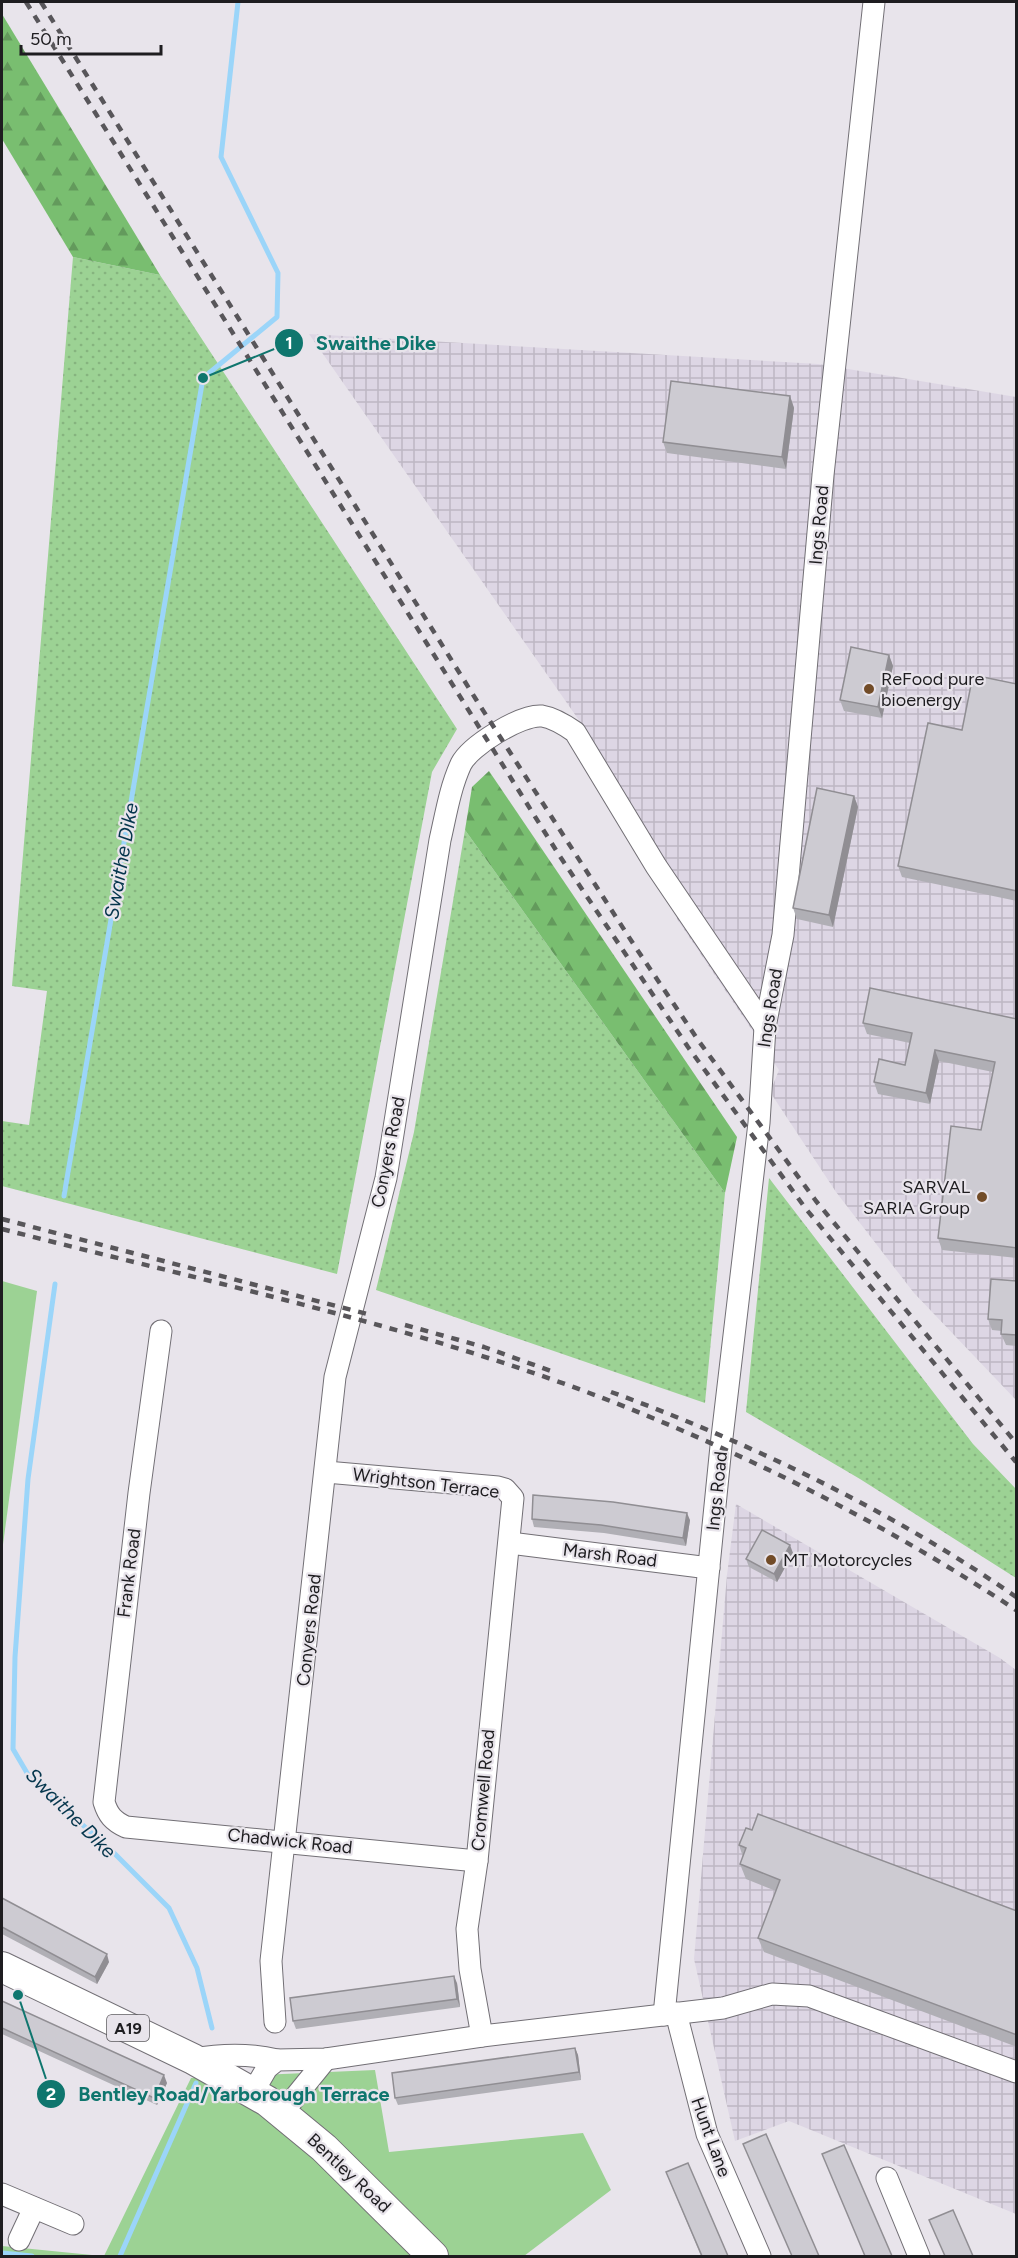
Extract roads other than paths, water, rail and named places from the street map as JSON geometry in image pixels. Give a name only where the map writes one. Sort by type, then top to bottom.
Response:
[{"type":"highway","name":"Bentley Road","points":[[2,1967],[193,2059],[253,2092],[283,2112],[332,2156],[433,2256]]},
{"type":"street","name":"Ings Road","points":[[670,2014],[709,1568],[759,1123],[765,1027],[783,935],[823,475],[874,2]]},
{"type":"street","name":"Conyers Road","points":[[275,2022],[271,1961],[327,1472],[335,1377],[386,1178],[440,840],[451,792],[462,762],[470,752],[515,722],[540,716],[562,723],[575,732],[656,866],[765,1027]]},
{"type":"street","name":"Frank Road","points":[[107,1814],[104,1802],[121,1637],[161,1331]]},
{"type":"street","name":"Wrightson Terrace","points":[[327,1472],[505,1489],[513,1498],[514,1506],[510,1543]]},
{"type":"street","name":"Marsh Road","points":[[510,1543],[709,1568]]},
{"type":"street","name":"Cromwell Road","points":[[482,2036],[470,1969],[467,1929],[477,1861],[482,1791],[510,1543]]},
{"type":"street","name":"Chadwick Road","points":[[107,1814],[116,1823],[126,1827],[284,1840],[477,1861]]},
{"type":"street","points":[[193,2059],[222,2054],[257,2055],[278,2060],[326,2059],[482,2036],[723,2008],[772,1994],[809,1996],[1017,2072]]},
{"type":"street","name":"Hunt Lane","points":[[670,2014],[706,2134],[760,2256]]},
{"type":"street","points":[[283,2112],[326,2059]]},
{"type":"street","points":[[253,2092],[267,2068],[278,2060]]},
{"type":"street","points":[[887,2178],[919,2256]]},
{"type":"street","points":[[2,2194],[73,2224]]},
{"type":"street","points":[[19,2240],[34,2208]]},
{"type":"waterway","name":"Swaithe Dike","points":[[64,1196],[203,378],[277,317],[278,273],[221,157],[238,2]]},
{"type":"waterway","name":"Swaithe Dike","points":[[55,1284],[28,1479],[15,1657],[13,1749],[30,1778],[113,1852],[169,1908],[197,1968],[212,2028]]},
{"type":"waterway","name":"Swaithe Dike","points":[[120,2256],[196,2083]]},
{"type":"waterway","name":"Swaithe Dike","points":[[2,2253],[32,2256]]},
{"type":"railway","points":[[26,2],[559,855],[688,1047],[806,1209],[1016,1462]]},
{"type":"railway","points":[[41,2],[477,701],[698,1040],[816,1201],[1016,1443]]},
{"type":"railway","points":[[2,1219],[371,1315]]},
{"type":"railway","points":[[2,1229],[387,1328],[464,1350],[613,1402],[718,1446],[820,1495],[919,1550],[1016,1610]]},
{"type":"railway","points":[[405,1325],[484,1347],[551,1371]]},
{"type":"railway","points":[[611,1392],[716,1433],[872,1508],[970,1566],[1016,1597]]},
{"type":"place","name":"Swaithe Dike","points":[[203,378]]},
{"type":"place","name":"ReFood pure bioenergy","points":[[869,689]]},
{"type":"place","name":"SARVAL SARIA Group","points":[[982,1197]]},
{"type":"place","name":"MT Motorcycles","points":[[771,1560]]},
{"type":"place","name":"Bentley Road/Yarborough Terrace","points":[[18,1995]]}]
